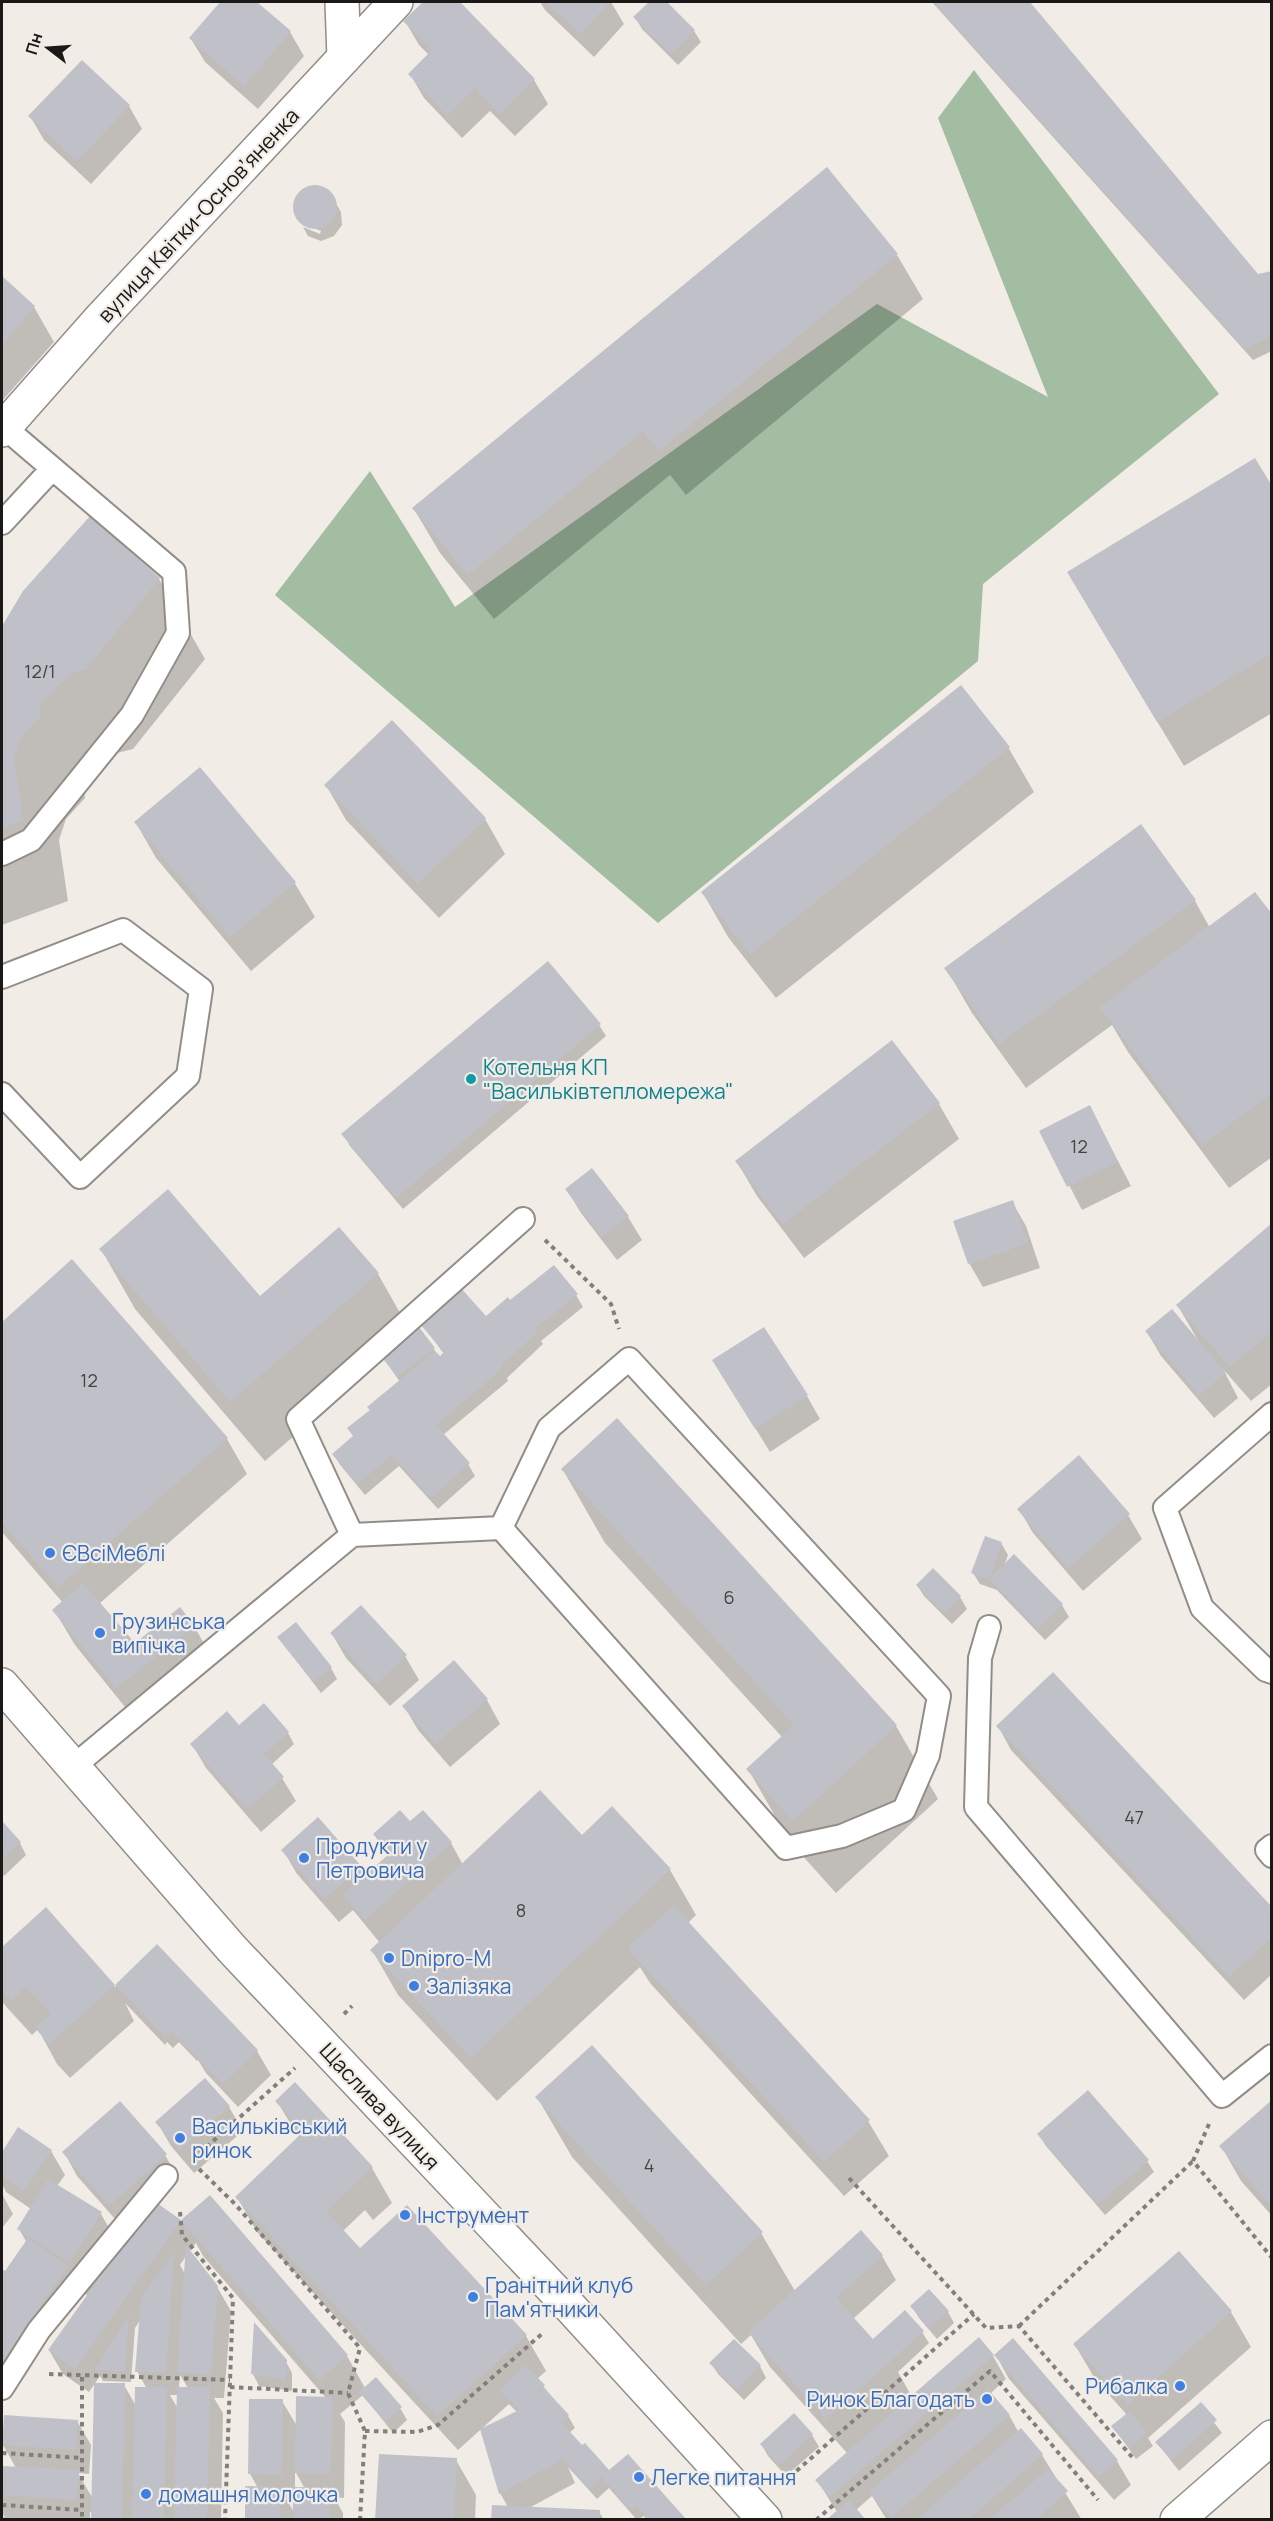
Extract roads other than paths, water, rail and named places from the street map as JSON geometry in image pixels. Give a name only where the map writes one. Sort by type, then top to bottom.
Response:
[{"type":"street","points":[[342,2],[344,58]]},
{"type":"street","name":"вулиця Квітки-Основʼяненка","points":[[3,429],[101,318],[396,2]]},
{"type":"street","name":"Щаслива вулиця","points":[[2,1685],[232,1949],[571,2308],[765,2520]]},
{"type":"street","points":[[1177,2520],[1272,2438]]},
{"type":"lane","points":[[2,854],[31,840],[132,715],[178,633],[174,572],[3,429]]},
{"type":"lane","points":[[2,523],[52,468]]},
{"type":"lane","points":[[2,977],[123,930],[201,989],[188,1076],[81,1177],[2,1094]]},
{"type":"lane","points":[[352,1534],[298,1419],[523,1219]]},
{"type":"lane","points":[[629,1359],[939,1696],[928,1755],[904,1810],[842,1836],[786,1848],[501,1528],[549,1428],[629,1359]]},
{"type":"lane","points":[[1272,1414],[1165,1508],[1202,1608],[1266,1670],[1272,1672]]},
{"type":"lane","points":[[74,1766],[352,1534],[501,1528]]},
{"type":"lane","points":[[989,1627],[980,1658],[976,1807],[1222,2096],[1272,2056]]},
{"type":"lane","points":[[1272,1846],[1267,1850],[1272,1856]]},
{"type":"lane","points":[[2,2388],[39,2330],[166,2176]]},
{"type":"place","name":"Котельня КП \"Васильківтепломережа\"","points":[[471,1079]]},
{"type":"place","name":"ЄВсіМеблі","points":[[50,1553]]},
{"type":"place","name":"Грузинська випічка","points":[[100,1633]]},
{"type":"place","name":"Продукти у Петровича","points":[[304,1858]]},
{"type":"place","name":"Dnipro-M","points":[[389,1958]]},
{"type":"place","name":"Залізяка","points":[[414,1986]]},
{"type":"place","name":"Васильківський ринок","points":[[180,2138]]},
{"type":"place","name":"Інструмент","points":[[405,2215]]},
{"type":"place","name":"Гранітний клуб Пам'ятники","points":[[473,2297]]},
{"type":"place","name":"Рибалка","points":[[1180,2386]]},
{"type":"place","name":"Ринок Благодать","points":[[987,2399]]},
{"type":"place","name":"Легке питання","points":[[639,2477]]},
{"type":"place","name":"домашня молочка","points":[[146,2494]]}]
